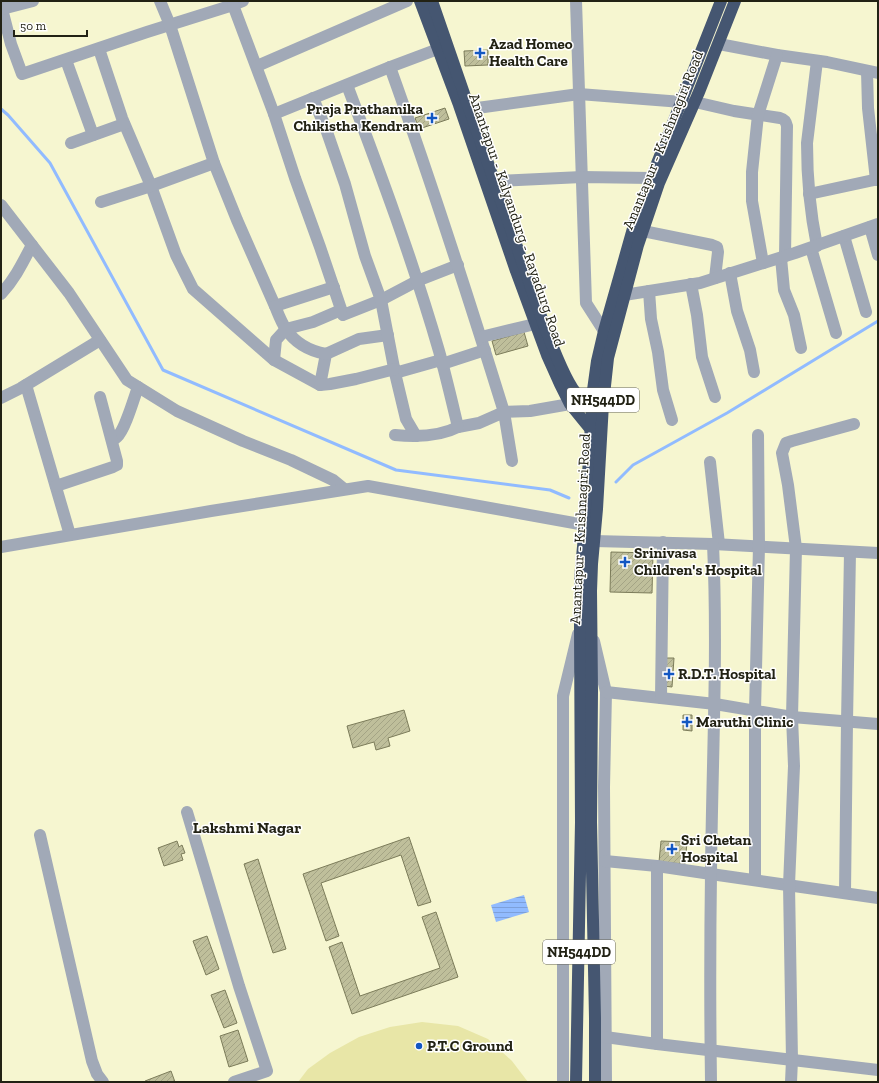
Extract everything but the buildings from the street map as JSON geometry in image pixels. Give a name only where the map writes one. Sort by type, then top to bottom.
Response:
[{"type":"highway","name":"Anantapur - Kalyandurg - Rayadurg Road","points":[[420,1],[459,106],[535,324],[553,369],[570,404],[601,441]]},
{"type":"highway","name":"Anantapur - Kalyandurg - Rayadurg Road","points":[[432,1],[543,322],[568,383],[578,395],[598,403]]},
{"type":"highway","name":"Anantapur - Krishnagiri Road","points":[[595,1082],[595,1018],[586,822],[592,691],[580,579],[586,525],[591,428],[638,245],[659,183],[690,103],[721,1]]},
{"type":"highway","name":"Anantapur - Krishnagiri Road","points":[[585,627],[591,591],[597,509],[601,441],[598,403],[598,361],[604,331],[634,225],[651,178],[719,44],[736,1]]},
{"type":"highway","name":"NH544DD","points":[[576,1082],[586,822]]},
{"type":"street","points":[[33,1],[1,7],[10,44],[22,74],[238,3],[257,66],[343,314],[381,300],[417,281],[458,265]]},
{"type":"street","points":[[160,1],[170,25],[214,163],[237,220],[286,329],[295,340],[308,349],[326,354],[359,339],[388,335]]},
{"type":"street","points":[[257,66],[407,1]]},
{"type":"street","points":[[576,1],[586,303],[604,331]]},
{"type":"street","points":[[719,44],[873,72],[868,108],[877,180],[809,194]]},
{"type":"street","points":[[99,49],[124,124],[150,186],[176,255],[192,289],[274,360],[320,385],[442,362],[485,350]]},
{"type":"street","points":[[274,114],[438,49]]},
{"type":"street","points":[[763,263],[752,201],[751,184],[758,115],[777,55]]},
{"type":"street","points":[[66,60],[93,135]]},
{"type":"street","points":[[816,61],[807,143],[809,194],[814,247],[836,333]]},
{"type":"street","points":[[390,67],[458,265],[485,350],[504,412],[512,461]]},
{"type":"street","points":[[347,84],[417,281],[442,362],[458,427]]},
{"type":"street","points":[[470,108],[579,94],[690,103],[783,119],[786,123],[783,257],[784,290],[794,315],[801,348]]},
{"type":"street","points":[[313,98],[330,139],[381,300],[406,419],[416,436]]},
{"type":"street","points":[[71,143],[124,124]]},
{"type":"street","points":[[101,202],[214,163]]},
{"type":"street","points":[[495,181],[582,176],[651,178]]},
{"type":"street","points":[[1,205],[68,293],[124,376],[130,382],[177,410],[243,441],[297,463],[333,480],[344,490]]},
{"type":"street","points":[[624,295],[700,283],[814,247],[874,226],[878,256]]},
{"type":"street","points":[[643,231],[717,247],[718,252],[715,278]]},
{"type":"street","points":[[844,236],[866,312]]},
{"type":"street","points":[[1,294],[14,278],[32,245]]},
{"type":"street","points":[[730,273],[737,311],[750,350],[754,372]]},
{"type":"street","points":[[691,284],[697,315],[702,357],[715,397]]},
{"type":"street","points":[[275,306],[334,287]]},
{"type":"street","points":[[649,291],[651,319],[658,352],[663,390],[672,420]]},
{"type":"street","points":[[274,360],[276,340],[286,329],[313,322],[341,310]]},
{"type":"street","points":[[481,338],[535,324]]},
{"type":"street","points":[[1,398],[100,340]]},
{"type":"street","points":[[320,385],[326,354]]},
{"type":"street","points":[[26,384],[70,535]]},
{"type":"street","points":[[112,440],[120,433],[138,387]]},
{"type":"street","points":[[56,486],[115,466],[117,463],[100,397]]},
{"type":"street","points":[[395,435],[416,436],[434,434],[479,423],[504,412],[530,411],[570,404]]},
{"type":"street","points":[[791,1082],[792,1060],[789,885],[794,766],[792,717],[796,548],[788,485],[782,453],[786,443],[792,440],[854,424]]},
{"type":"street","points":[[756,880],[755,711],[759,546],[758,435]]},
{"type":"street","points":[[710,462],[716,544],[715,704],[711,874],[711,1082]]},
{"type":"street","points":[[1,547],[219,509],[368,486],[586,525]]},
{"type":"street","points":[[594,541],[716,544],[878,553]]},
{"type":"street","points":[[661,698],[663,542]]},
{"type":"street","points":[[845,893],[850,552]]},
{"type":"street","points":[[585,627],[606,692],[604,786],[606,1082]]},
{"type":"street","points":[[563,1082],[563,696],[585,627]]},
{"type":"street","points":[[606,692],[715,704],[792,717],[878,724]]},
{"type":"street","points":[[187,812],[237,978],[267,1071],[234,1082]]},
{"type":"street","points":[[40,835],[92,1061],[97,1074],[103,1082]]},
{"type":"street","points":[[605,861],[657,866],[878,898]]},
{"type":"street","points":[[657,866],[657,1044]]},
{"type":"street","points":[[605,1037],[878,1070]]},
{"type":"shaded area","name":"P.T.C Ground","points":[[422,1022],[458,1026],[488,1039],[512,1061],[528,1082],[298,1082],[308,1069],[330,1053],[359,1037],[390,1027]]},
{"type":"water","points":[[524,895],[529,912],[496,922],[491,905]]},
{"type":"waterway","points":[[1,109],[50,163],[163,370],[396,470],[550,490],[569,498]]},
{"type":"waterway","points":[[616,482],[633,465],[727,413],[878,321]]},
{"type":"place","name":"Azad Homeo Health Care","points":[[480,53]]},
{"type":"place","name":"Praja Prathamika Chikistha Kendram","points":[[432,118]]},
{"type":"place","name":"Srinivasa Children's Hospital","points":[[625,562]]},
{"type":"place","name":"R.D.T. Hospital","points":[[669,674]]},
{"type":"place","name":"Maruthi Clinic","points":[[687,722]]},
{"type":"place","name":"Sri Chetan Hospital","points":[[672,849]]},
{"type":"place","name":"P.T.C Ground","points":[[419,1046]]},
{"type":"district","name":"Lakshmi Nagar","points":[[247,827]]}]
